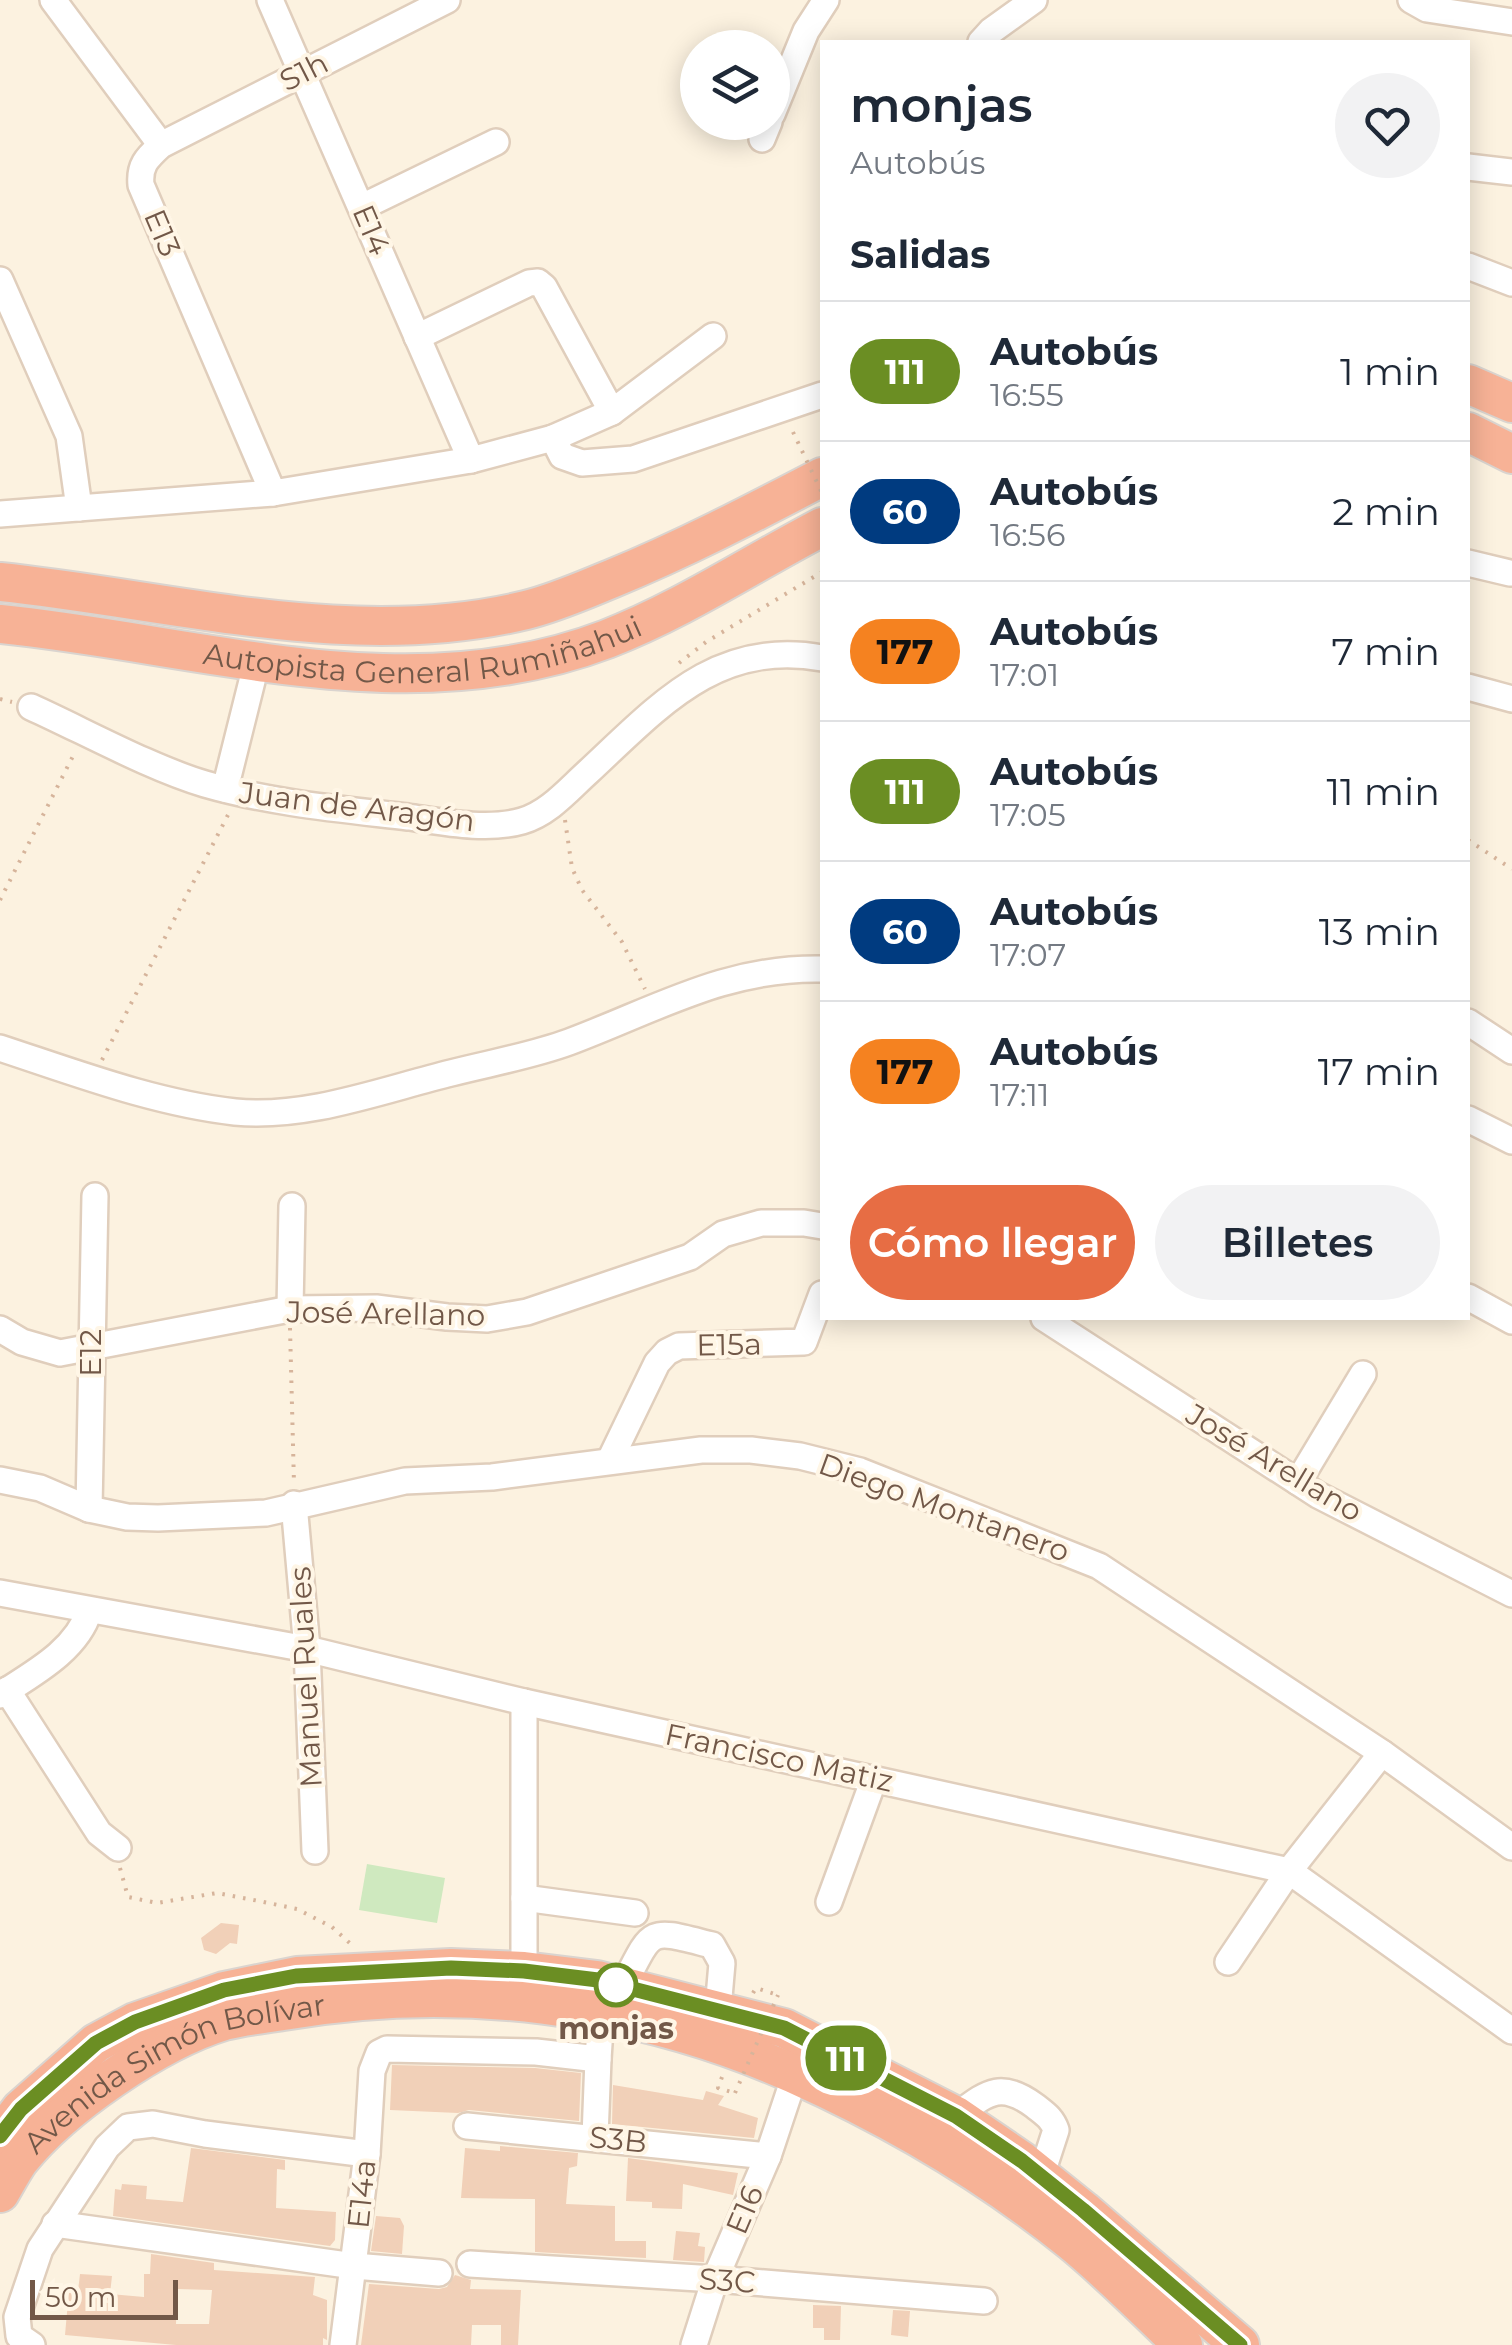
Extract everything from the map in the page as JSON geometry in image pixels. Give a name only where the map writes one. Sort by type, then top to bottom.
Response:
[{"type":"highway","points":[[1470,385],[1512,403]]},
{"type":"highway","points":[[1470,433],[1512,454]]},
{"type":"highway","name":"Autopista General Rumiñahui","points":[[0,582],[307,622],[387,626],[456,622],[528,610],[587,589],[679,551],[820,478]]},
{"type":"highway","name":"Autopista General Rumiñahui","points":[[0,624],[302,668],[381,674],[483,667],[550,656],[607,639],[820,528]]},
{"type":"highway","name":"Avenida Simón Bolívar","points":[[0,2136],[21,2109],[96,2043],[135,2022],[224,1990],[296,1976],[451,1968],[524,1971],[612,2000],[676,2031],[795,2074],[926,2141],[1072,2242],[1184,2345]]},
{"type":"highway","name":"Avenida Simón Bolívar","points":[[0,2194],[20,2161],[71,2110],[110,2080],[194,2032],[225,2021],[330,2002],[407,1997],[520,2002],[612,2000],[718,2010],[784,2028],[956,2116],[1041,2176],[1240,2345]]},
{"type":"street","points":[[53,0],[162,145]]},
{"type":"street","name":"E14","points":[[270,0],[471,460]]},
{"type":"street","name":"S1h","points":[[162,145],[446,0]]},
{"type":"street","points":[[790,71],[806,32],[826,0]]},
{"type":"street","points":[[983,40],[1034,0]]},
{"type":"street","points":[[1410,0],[1427,8],[1512,22]]},
{"type":"street","points":[[362,207],[496,142]]},
{"type":"street","name":"E13","points":[[162,145],[144,161],[142,185],[273,493]]},
{"type":"street","points":[[1470,167],[1512,172]]},
{"type":"street","points":[[1470,267],[1512,283]]},
{"type":"street","points":[[0,280],[69,436],[78,508]]},
{"type":"street","points":[[417,337],[538,282],[612,412]]},
{"type":"street","points":[[0,514],[273,493],[471,460],[552,438],[612,412],[713,336]]},
{"type":"street","points":[[552,438],[562,456],[582,464],[633,459],[820,396]]},
{"type":"street","points":[[1470,563],[1510,572]]},
{"type":"street","name":"Juan de Aragón","points":[[31,707],[200,783],[232,791],[427,820],[506,824],[539,814],[632,731],[720,666],[772,653],[820,658]]},
{"type":"street","points":[[232,791],[252,681]]},
{"type":"street","points":[[1470,688],[1512,699]]},
{"type":"street","points":[[0,1048],[144,1094],[236,1112],[305,1110],[563,1044],[743,975],[820,970]]},
{"type":"street","points":[[1470,1023],[1512,1051]]},
{"type":"street","points":[[1470,1120],[1512,1142]]},
{"type":"street","name":"E12","points":[[89,1509],[95,1196]]},
{"type":"street","points":[[290,1309],[292,1206]]},
{"type":"street","name":"José Arellano","points":[[0,1329],[22,1342],[60,1353],[290,1309],[376,1308],[487,1318],[514,1314],[690,1257],[723,1234],[761,1223],[820,1226]]},
{"type":"street","points":[[1470,1298],[1512,1321]]},
{"type":"street","name":"E15a","points":[[610,1460],[657,1363],[667,1352],[679,1346],[804,1342],[820,1299]]},
{"type":"street","name":"José Arellano","points":[[1047,1320],[1298,1482],[1512,1594]]},
{"type":"street","points":[[1298,1482],[1363,1374]]},
{"type":"street","name":"Diego Montanero","points":[[0,1480],[40,1488],[89,1509],[158,1518],[232,1517],[336,1499],[405,1481],[492,1478],[701,1450],[751,1450],[800,1456],[860,1471],[1098,1566],[1382,1753],[1512,1848]]},
{"type":"street","name":"Manuel Ruales","points":[[294,1504],[307,1649],[315,1850]]},
{"type":"street","name":"Francisco Matiz","points":[[0,1593],[307,1649],[524,1702],[1289,1871],[1512,2031]]},
{"type":"street","points":[[89,1610],[83,1632],[4,1692],[100,1833],[118,1848]]},
{"type":"street","points":[[524,1702],[524,1971]]},
{"type":"street","points":[[1228,1962],[1289,1871],[1382,1753]]},
{"type":"street","points":[[829,1902],[874,1779]]},
{"type":"street","points":[[524,1898],[635,1914]]},
{"type":"street","points":[[595,2138],[598,2059],[612,2000],[646,1943],[663,1933],[712,1945],[722,1962],[718,2010]]},
{"type":"street","name":"E14a","points":[[343,2345],[367,2154],[374,2060],[387,2049],[519,2052],[598,2059]]},
{"type":"street","name":"E16","points":[[694,2345],[715,2279],[768,2156],[795,2074]]},
{"type":"street","points":[[956,2116],[987,2094],[1000,2090],[1020,2095],[1055,2125],[1056,2134],[1041,2176]]},
{"type":"street","points":[[25,2340],[16,2318],[40,2250],[107,2147],[128,2127],[152,2124],[367,2154]]},
{"type":"street","name":"S3B","points":[[467,2126],[768,2156]]},
{"type":"street","points":[[54,2224],[354,2266],[439,2274]]},
{"type":"street","name":"S3C","points":[[470,2264],[984,2301]]},
{"type":"path","points":[[793,432],[820,489]]},
{"type":"path","points":[[674,670],[706,642],[820,573]]},
{"type":"path","points":[[0,900],[85,732]]},
{"type":"path","points":[[94,1077],[232,791]]},
{"type":"path","points":[[562,796],[572,868],[582,890],[622,942],[655,1009]]},
{"type":"path","points":[[1470,841],[1512,869]]},
{"type":"path","points":[[290,1309],[294,1504]]},
{"type":"path","points":[[118,1848],[120,1878],[128,1897],[156,1903],[216,1892],[296,1910],[332,1927],[376,1971]]},
{"type":"path","points":[[718,2088],[735,2093],[778,1995],[756,1988]]},
{"type":"green space","points":[[367,1864],[445,1878],[437,1923],[359,1910]]},
{"type":"building","points":[[221,1923],[239,1925],[237,1944],[230,1943],[216,1954],[204,1950],[201,1938]]},
{"type":"building","points":[[392,2065],[535,2068],[581,2073],[579,2121],[469,2110],[390,2110]]},
{"type":"building","points":[[613,2085],[703,2100],[706,2091],[724,2096],[718,2105],[758,2118],[754,2138],[612,2124]]},
{"type":"building","points":[[500,2146],[578,2153],[577,2166],[569,2168],[566,2204],[615,2206],[615,2241],[646,2241],[646,2258],[535,2252],[535,2199],[461,2198],[465,2148],[500,2151]]},
{"type":"building","points":[[191,2148],[285,2160],[285,2170],[277,2169],[276,2208],[336,2212],[335,2240],[330,2246],[113,2216],[115,2189],[121,2190],[122,2184],[147,2186],[146,2199],[183,2202]]},
{"type":"building","points":[[628,2158],[738,2173],[733,2195],[683,2184],[682,2209],[652,2208],[652,2202],[626,2201]]},
{"type":"building","points":[[376,2216],[400,2218],[404,2226],[402,2254],[371,2251]]},
{"type":"building","points":[[676,2231],[700,2233],[698,2246],[705,2247],[704,2262],[673,2260]]},
{"type":"building","points":[[151,2254],[214,2263],[214,2270],[315,2277],[313,2295],[327,2300],[327,2340],[323,2338],[323,2345],[176,2345],[65,2335],[69,2290],[78,2291],[80,2274],[112,2276],[110,2294],[144,2297],[144,2274],[150,2274]],"holes":[[[177,2289],[212,2290],[209,2324],[176,2324]]]},
{"type":"building","points":[[455,2275],[471,2280],[470,2289],[521,2290],[518,2345],[501,2345],[501,2325],[472,2325],[471,2345],[361,2345],[369,2284],[439,2289],[447,2287]]},
{"type":"building","points":[[813,2305],[841,2306],[840,2340],[824,2340],[824,2328],[813,2328]]},
{"type":"building","points":[[893,2310],[910,2311],[908,2337],[891,2335]]},
{"type":"bus line","name":"111","points":[[0,2136],[21,2109],[96,2043],[135,2022],[224,1990],[296,1976],[451,1968],[598,1980],[784,2028],[956,2116],[1022,2161],[1083,2210],[1240,2345]]},
{"type":"place","name":"monjas","points":[[616,1985]]}]
